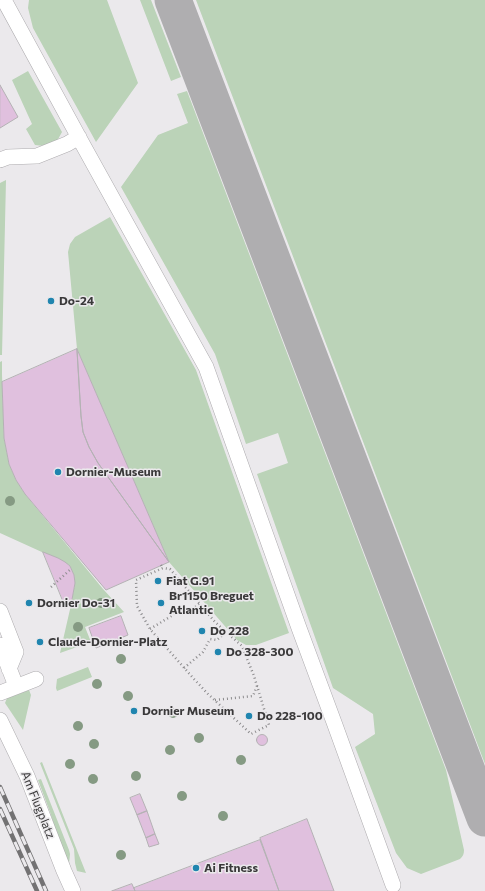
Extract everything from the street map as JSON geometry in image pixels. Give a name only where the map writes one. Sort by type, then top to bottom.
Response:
[{"type":"street","points":[[4,0],[206,366],[393,885]]},
{"type":"street","points":[[0,160],[8,157],[37,156],[67,144],[79,137]]},
{"type":"street","points":[[0,611],[16,652],[9,669]]},
{"type":"street","points":[[0,645],[16,686]]},
{"type":"street","points":[[0,693],[36,679]]},
{"type":"street","name":"Am Flugplatz","points":[[0,720],[27,776],[73,891]]},
{"type":"path","points":[[162,567],[170,568],[200,604],[215,622],[242,646],[270,725],[251,734],[214,700],[194,679],[150,629],[137,606],[136,580],[162,567]]},
{"type":"path","points":[[51,587],[71,569]]},
{"type":"path","points":[[150,629],[178,611],[187,612],[200,604]]},
{"type":"path","points":[[184,668],[203,652],[210,639],[217,640],[226,632]]},
{"type":"path","points":[[214,700],[253,696],[257,686]]},
{"type":"green space","points":[[29,0],[107,0],[138,83],[96,142],[33,28],[28,8]]},
{"type":"green space","points":[[140,0],[151,0],[181,77],[171,81]]},
{"type":"green space","points":[[196,0],[485,0],[485,764]]},
{"type":"green space","points":[[28,71],[62,132],[57,141],[44,146],[35,145],[26,129],[32,124],[12,80]]},
{"type":"green space","points":[[187,91],[446,770],[464,854],[460,859],[421,874],[407,868],[396,853],[355,747],[375,734],[373,714],[333,688],[257,474],[288,463],[278,433],[246,444],[215,354],[121,187],[158,135],[188,123],[177,94]]},
{"type":"green space","points":[[6,180],[2,355],[0,355],[0,183]]},
{"type":"green space","points":[[110,217],[196,370],[289,633],[256,645],[246,645],[237,640],[169,562],[77,349],[68,252],[70,244],[75,237]]},
{"type":"green space","points":[[2,361],[4,438],[9,464],[16,480],[25,494],[103,589],[124,612],[85,627],[91,642],[60,653],[75,583],[74,575],[70,566],[58,558],[0,533],[0,362]]},
{"type":"green space","points":[[88,667],[92,677],[57,691],[57,679]]},
{"type":"green space","points":[[29,690],[31,695],[23,730],[5,703],[7,698]]},
{"type":"green space","points":[[42,762],[86,873],[77,871],[74,849],[40,763]]},
{"type":"green space","points":[[41,779],[69,850],[69,864],[38,780]]},
{"type":"building","points":[[0,85],[18,117],[0,128]]},
{"type":"building","name":"Dornier-Museum","points":[[77,349],[81,416],[83,432],[89,447],[98,463],[169,562],[106,590],[25,494],[16,480],[9,464],[4,438],[2,382]]},
{"type":"building","points":[[77,349],[169,562],[98,463],[89,447],[83,432],[81,416]]},
{"type":"building","points":[[43,552],[65,562],[70,566],[74,575],[75,583],[71,605],[66,608]]},
{"type":"building","points":[[121,616],[128,635],[96,648],[89,628]]},
{"type":"building","points":[[260,735],[264,735],[266,736],[266,744],[260,745],[257,742],[257,738]]},
{"type":"building","points":[[140,794],[147,811],[137,815],[130,798]]},
{"type":"building","points":[[147,811],[155,834],[146,838],[137,815]]},
{"type":"building","points":[[307,819],[334,891],[279,891],[260,838]]},
{"type":"building","points":[[155,834],[159,844],[149,847],[146,838]]},
{"type":"building","points":[[260,840],[279,891],[135,891],[134,888]]},
{"type":"building","points":[[132,884],[135,891],[112,891]]},
{"type":"taxiway","points":[[173,0],[485,818]]},
{"type":"railway","points":[[0,787],[46,891]]},
{"type":"railway","points":[[0,809],[37,891]]},
{"type":"place","name":"Do-24","points":[[51,301]]},
{"type":"place","name":"Dornier-Museum","points":[[58,472]]},
{"type":"place","name":"Fiat G.91","points":[[158,581]]},
{"type":"place","name":"Dornier Do-31","points":[[29,603]]},
{"type":"place","name":"Br1150 Breguet Atlantic","points":[[161,603]]},
{"type":"place","name":"Do 228","points":[[202,631]]},
{"type":"place","name":"Claude-Dornier-Platz","points":[[40,642]]},
{"type":"place","name":"Do 328-300","points":[[218,652]]},
{"type":"place","name":"Dornier Museum","points":[[134,711]]},
{"type":"place","name":"Do 228-100","points":[[249,716]]},
{"type":"place","name":"Ai Fitness","points":[[196,868]]}]
